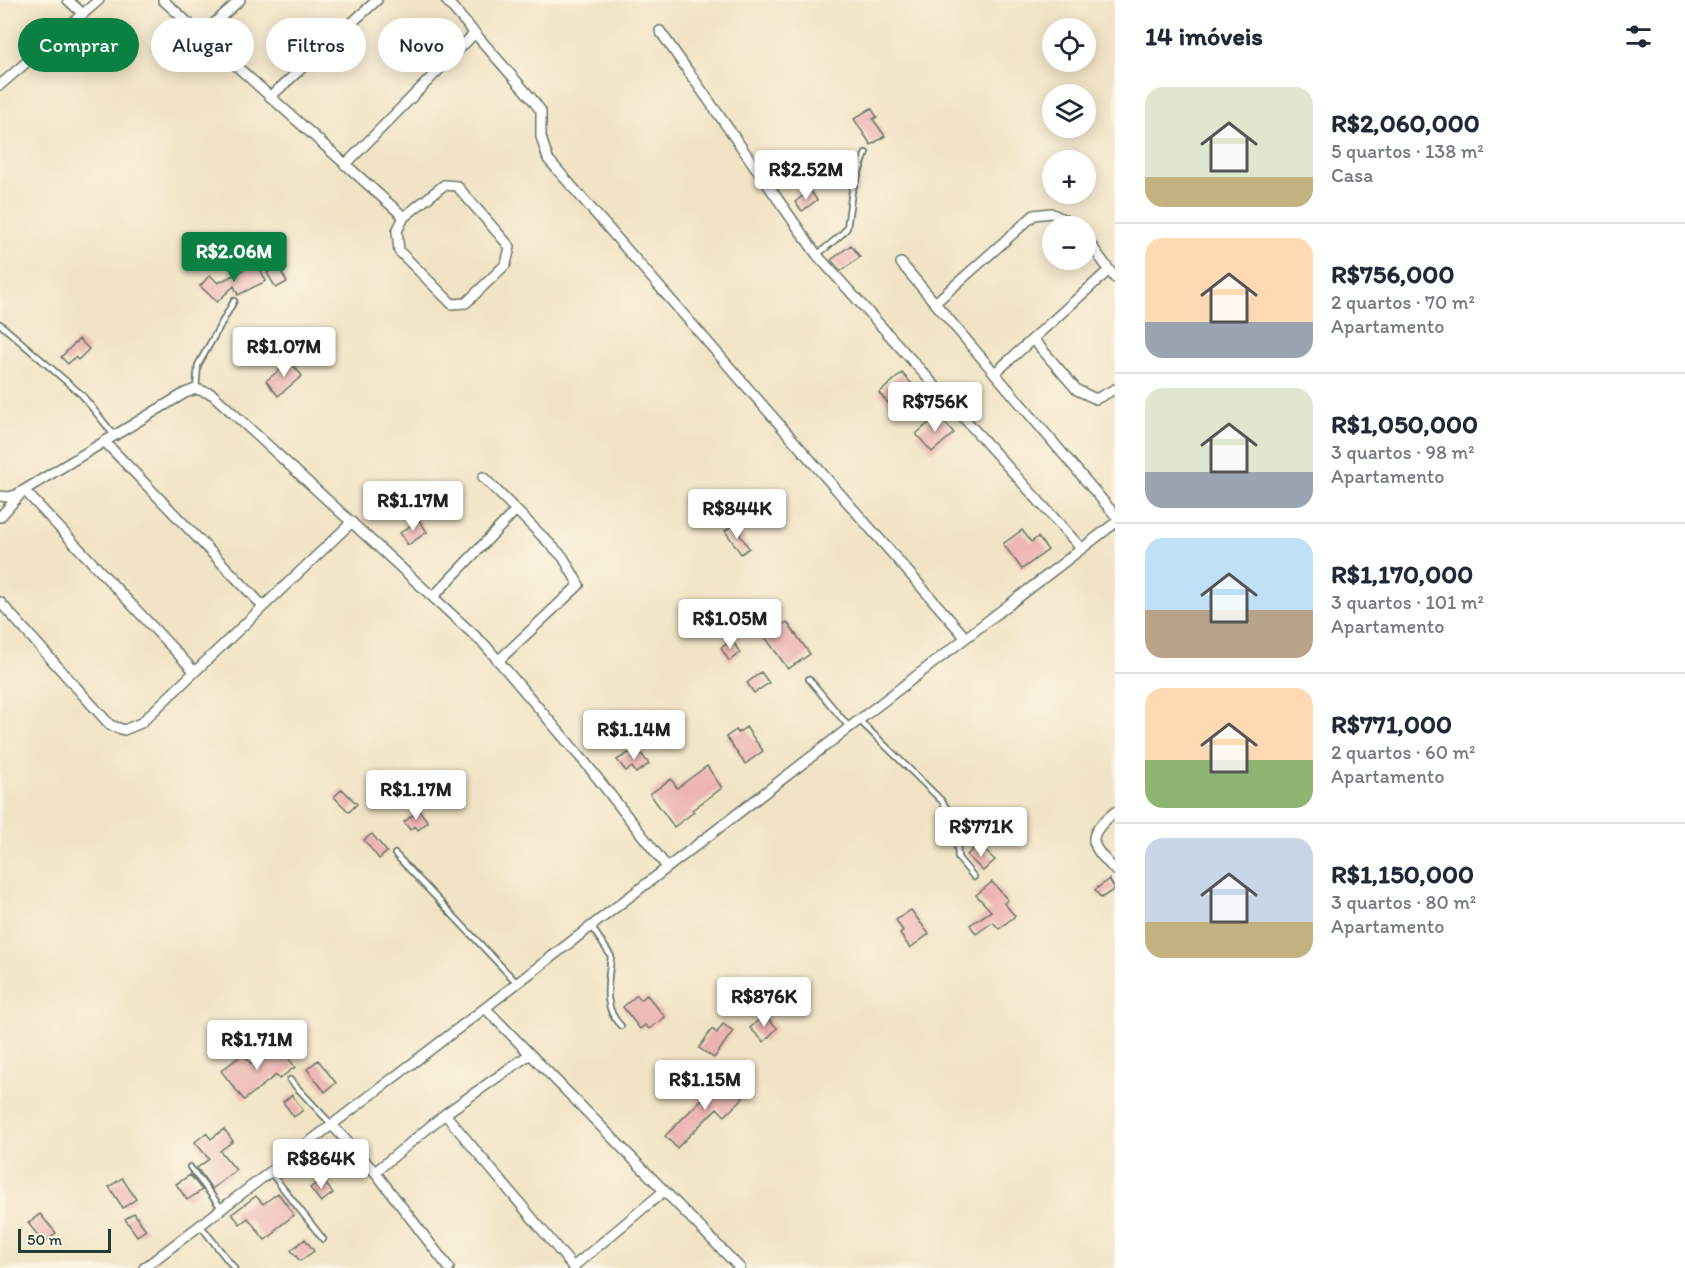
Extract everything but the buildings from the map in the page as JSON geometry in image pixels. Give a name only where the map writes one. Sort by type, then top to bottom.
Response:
[{"type":"street","points":[[68,0],[83,14]]},
{"type":"street","points":[[0,86],[99,0]]},
{"type":"street","points":[[163,0],[183,18]]},
{"type":"street","points":[[220,18],[240,0]]},
{"type":"street","points":[[270,97],[377,0]]},
{"type":"street","points":[[446,0],[540,111],[541,137],[548,159],[965,637]]},
{"type":"street","points":[[660,31],[817,255],[1081,548]]},
{"type":"street","points":[[345,165],[475,33]]},
{"type":"street","points":[[242,72],[404,217]]},
{"type":"street","points":[[444,185],[457,186],[510,247],[506,264],[466,303],[452,304],[399,251],[397,231],[404,217],[444,185]]},
{"type":"street","points":[[935,303],[1034,215],[1051,213],[1057,216]]},
{"type":"street","points":[[995,373],[1112,274],[1096,252]]},
{"type":"street","points":[[901,263],[1115,515]]},
{"type":"street","points":[[1033,339],[1077,390],[1096,399],[1115,389]]},
{"type":"street","points":[[0,496],[8,497],[24,490],[114,435],[196,389],[212,394],[485,645],[588,766],[667,867]]},
{"type":"street","points":[[104,441],[263,606]]},
{"type":"street","points":[[483,477],[562,557],[579,585],[498,661]]},
{"type":"street","points":[[0,517],[24,490]]},
{"type":"street","points":[[24,490],[194,671]]},
{"type":"street","points":[[433,597],[516,510]]},
{"type":"street","points":[[0,602],[110,725],[124,730],[141,723],[352,522]]},
{"type":"street","points":[[144,1268],[1115,523]]},
{"type":"street","points":[[1115,812],[1099,826],[1093,841],[1100,854],[1115,870]]},
{"type":"street","points":[[485,1008],[740,1268]]},
{"type":"street","points":[[375,1172],[445,1114],[530,1054]]},
{"type":"street","points":[[445,1114],[573,1267],[664,1191]]},
{"type":"street","points":[[332,1125],[375,1172],[450,1268]]},
{"type":"lane","points":[[817,255],[847,228],[852,191],[866,153]]},
{"type":"lane","points":[[196,389],[198,365],[234,301]]},
{"type":"lane","points":[[0,324],[82,395],[114,435]]},
{"type":"lane","points":[[809,679],[849,727]]},
{"type":"lane","points":[[859,719],[944,805],[956,827],[958,858],[974,877]]},
{"type":"lane","points":[[395,854],[517,983]]},
{"type":"lane","points":[[591,926],[611,956],[607,988],[608,1002],[614,1019],[621,1026]]},
{"type":"lane","points":[[290,1080],[332,1125]]},
{"type":"lane","points":[[190,1167],[222,1209]]},
{"type":"lane","points":[[270,1172],[323,1239]]},
{"type":"lane","points":[[200,1225],[234,1268]]}]
